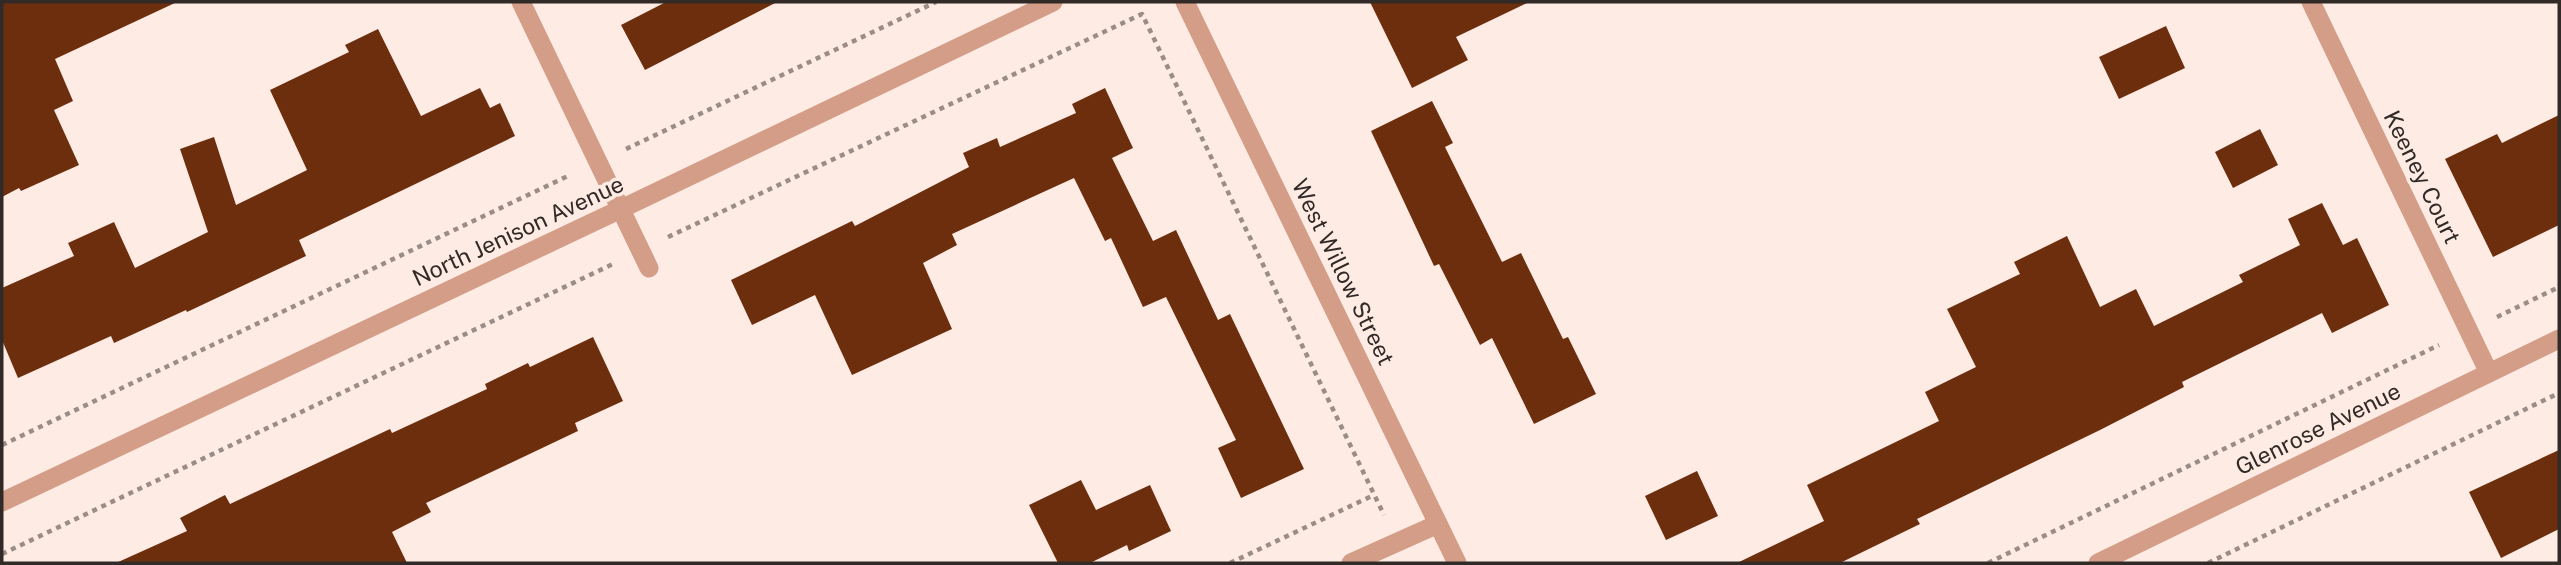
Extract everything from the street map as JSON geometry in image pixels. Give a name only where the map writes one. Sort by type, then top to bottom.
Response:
[{"type":"street","points":[[521,2],[645,259]]},
{"type":"street","name":"North Jenison Avenue","points":[[2,502],[1053,2]]},
{"type":"street","name":"West Willow Street","points":[[1185,2],[1457,563]]},
{"type":"street","name":"Keeney Court","points":[[2311,2],[2489,373]]},
{"type":"street","name":"Glenrose Avenue","points":[[2098,563],[2559,339]]},
{"type":"street","points":[[1351,563],[1438,524]]},
{"type":"path","points":[[2,445],[936,2]]},
{"type":"path","points":[[2,554],[645,259],[1142,14],[1397,542]]},
{"type":"path","points":[[1988,563],[2559,287]]},
{"type":"path","points":[[2208,563],[2559,393]]},
{"type":"path","points":[[1230,563],[1374,495]]},
{"type":"building","points":[[2,2],[177,2],[55,59],[73,101],[54,110],[79,165],[2,197]]},
{"type":"building","points":[[666,2],[777,2],[645,70],[621,25]]},
{"type":"building","points":[[1370,2],[1529,2],[1456,37],[1468,60],[1412,88]]},
{"type":"building","points":[[2166,26],[2185,68],[2119,99],[2099,57]]},
{"type":"building","points":[[378,29],[421,116],[480,88],[490,108],[500,103],[515,136],[299,240],[306,256],[114,343],[111,336],[18,378],[2,340],[2,288],[74,256],[68,243],[114,222],[135,268],[208,232],[180,149],[214,137],[236,205],[307,170],[270,90],[349,52],[345,45]]},
{"type":"building","points":[[1105,88],[1133,148],[1112,158],[1153,241],[1176,230],[1218,320],[1230,314],[1304,469],[1241,498],[1218,448],[1236,440],[1166,297],[1143,307],[1111,238],[1105,241],[1074,178],[952,234],[957,245],[923,263],[952,329],[852,375],[815,295],[752,325],[731,280],[852,221],[855,226],[969,167],[963,153],[997,138],[1000,147],[1076,113],[1072,104]]},
{"type":"building","points":[[1432,101],[1453,143],[1445,147],[1502,262],[1521,253],[1563,339],[1568,337],[1596,394],[1534,424],[1492,338],[1480,345],[1439,264],[1434,266],[1371,131]]},
{"type":"building","points":[[2559,115],[2559,225],[2493,257],[2445,159],[2497,134],[2502,143]]},
{"type":"building","points":[[2260,129],[2278,165],[2233,188],[2215,152]]},
{"type":"building","points":[[2322,203],[2343,245],[2357,238],[2389,305],[2332,333],[2322,313],[2182,382],[2184,387],[2100,430],[1917,519],[1920,524],[1840,563],[1737,563],[1824,521],[1807,485],[1939,421],[1925,392],[1976,367],[1947,309],[2020,274],[2014,262],[2067,236],[2100,307],[2136,289],[2154,326],[2243,282],[2239,275],[2300,245],[2288,219]]},
{"type":"building","points":[[593,337],[623,401],[575,423],[578,431],[426,503],[431,512],[392,532],[407,563],[116,563],[187,531],[180,518],[225,495],[230,504],[390,429],[392,433],[487,389],[485,384],[528,363],[530,367]]},
{"type":"building","points":[[2559,450],[2559,529],[2501,558],[2469,492]]},
{"type":"building","points":[[1697,471],[1718,516],[1666,540],[1645,496]]},
{"type":"building","points":[[1081,480],[1096,510],[1150,485],[1171,531],[1129,551],[1127,545],[1090,563],[1058,563],[1029,505]]}]
